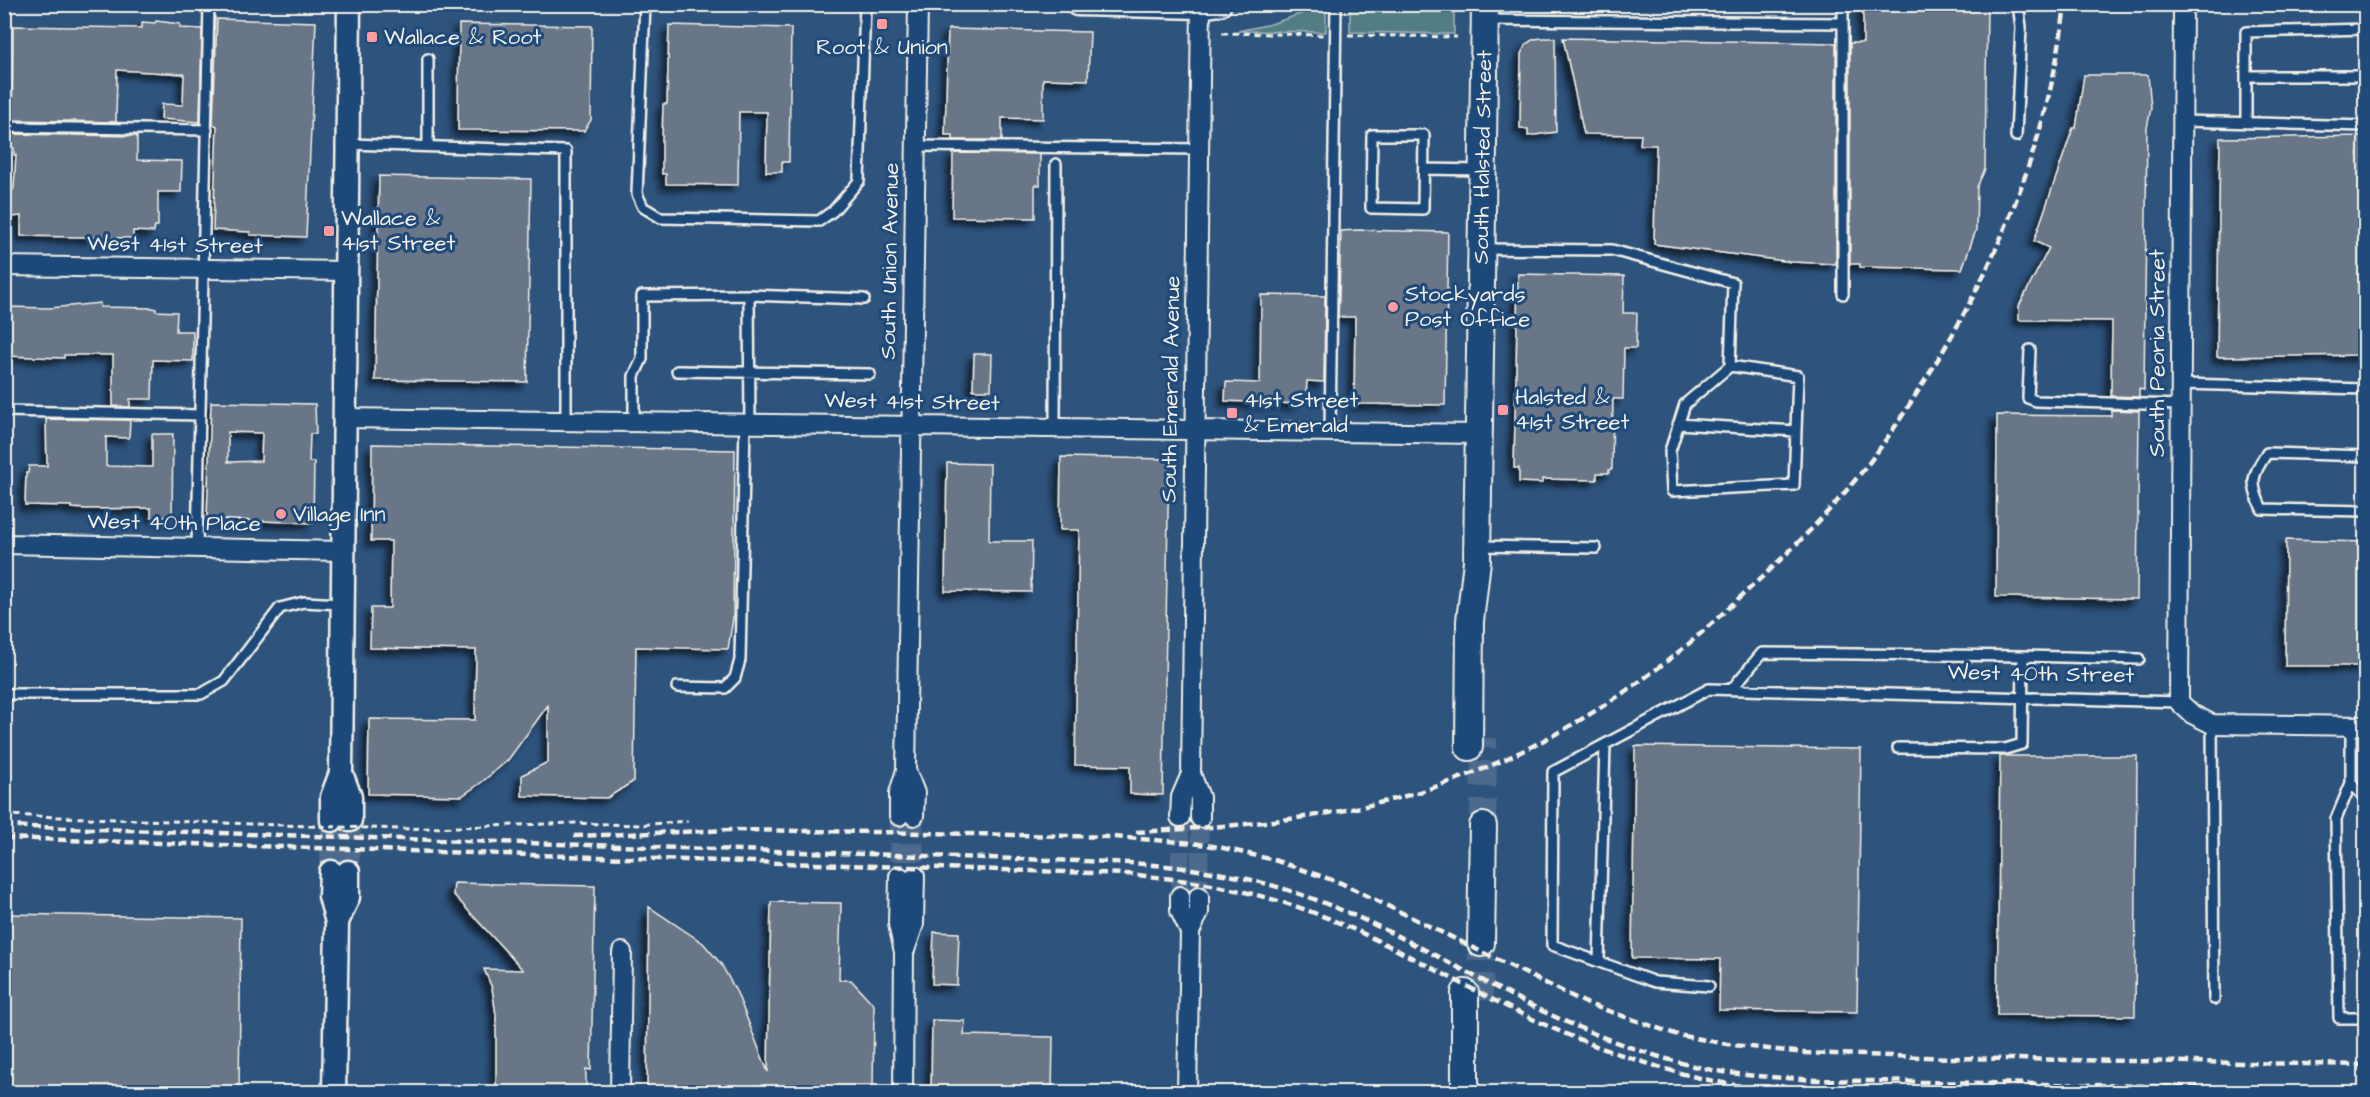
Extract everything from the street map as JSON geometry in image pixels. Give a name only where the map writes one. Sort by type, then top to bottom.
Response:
[{"type":"main road","name":"South Halsted Street","points":[[1476,742],[1486,621],[1478,554],[1485,12]]},
{"type":"main road","points":[[1474,939],[1475,829]]},
{"type":"main road","points":[[1465,1092],[1473,997],[1479,1068],[1476,1092]]},
{"type":"street","points":[[341,820],[332,797],[341,773],[349,4]]},
{"type":"street","name":"South Union Avenue","points":[[907,816],[915,793],[906,770],[918,4]]},
{"type":"street","points":[[1077,4],[1207,5]]},
{"type":"street","name":"South Peoria Street","points":[[2179,702],[2183,4]]},
{"type":"street","name":"South Emerald Avenue","points":[[1200,818],[1200,797],[1191,774],[1199,149],[1207,5]]},
{"type":"street","name":"West 41st Street","points":[[4,266],[346,271]]},
{"type":"street","name":"West 41st Street","points":[[344,418],[1479,434]]},
{"type":"street","name":"West 40th Place","points":[[4,544],[342,550]]},
{"type":"street","points":[[2179,702],[2192,714],[2212,724],[2358,726]]},
{"type":"street","name":"South Emerald Avenue","points":[[1180,817],[1181,797],[1191,774]]},
{"type":"street","points":[[334,1092],[337,922],[330,897],[340,872]]},
{"type":"street","points":[[903,1092],[904,952],[898,924],[907,876]]},
{"type":"street","points":[[1179,896],[1180,912],[1190,932]]},
{"type":"street","points":[[1187,1092],[1190,932],[1198,912],[1199,896]]},
{"type":"street","points":[[620,1092],[622,952]]},
{"type":"lane","points":[[197,547],[209,4]]},
{"type":"lane","points":[[645,4],[637,194],[643,207],[661,218],[819,220],[833,211],[859,181],[865,4]]},
{"type":"lane","points":[[1330,432],[1336,4]]},
{"type":"lane","points":[[1843,4],[1843,294]]},
{"type":"lane","points":[[2016,136],[2021,27],[2018,4]]},
{"type":"lane","points":[[1485,12],[1843,23]]},
{"type":"lane","points":[[2246,123],[2246,32],[2366,29]]},
{"type":"lane","points":[[428,60],[428,146]]},
{"type":"lane","points":[[2246,76],[2366,76]]},
{"type":"lane","points":[[2182,121],[2366,126]]},
{"type":"lane","points":[[4,127],[207,130]]},
{"type":"lane","points":[[1372,135],[1424,135],[1424,169],[1423,209],[1371,208],[1372,135]]},
{"type":"lane","points":[[347,144],[566,152],[566,421]]},
{"type":"lane","points":[[916,147],[1199,149]]},
{"type":"lane","points":[[1055,428],[1056,165]]},
{"type":"lane","points":[[1424,169],[1482,170]]},
{"type":"lane","points":[[1482,249],[1612,250],[1733,283],[1730,366],[1685,404],[1670,451],[1672,490],[1794,485],[1798,376],[1730,366]]},
{"type":"lane","points":[[677,687],[725,688],[738,672],[743,603],[750,372],[749,295]]},
{"type":"lane","points":[[634,422],[633,376],[642,359],[642,296],[749,295],[864,299]]},
{"type":"lane","points":[[2030,350],[2028,398],[2036,401],[2181,405]]},
{"type":"lane","points":[[677,370],[870,374]]},
{"type":"lane","points":[[2181,384],[2366,389]]},
{"type":"lane","points":[[4,411],[200,415]]},
{"type":"lane","points":[[1678,424],[1796,430]]},
{"type":"lane","points":[[2366,456],[2267,453],[2254,472],[2253,490],[2262,509],[2366,511]]},
{"type":"lane","points":[[1478,554],[1596,548]]},
{"type":"lane","points":[[4,694],[201,694],[224,681],[280,608],[304,602],[341,604]]},
{"type":"lane","points":[[1731,690],[1762,653],[2139,659]]},
{"type":"lane","points":[[1898,748],[2005,749],[2022,744],[2024,656]]},
{"type":"lane","name":"West 40th Street","points":[[1605,745],[1709,689],[2179,702]]},
{"type":"lane","points":[[2212,724],[2214,999]]},
{"type":"lane","points":[[2358,726],[2351,783],[2336,819],[2339,1018],[2366,1018]]},
{"type":"lane","points":[[1599,962],[1605,745],[1553,772],[1552,945],[1599,962],[1655,982],[1708,986]]},
{"type":"lane","points":[[2351,783],[2366,799]]},
{"type":"path","points":[[4,815],[400,829],[575,823],[638,825],[688,821]]},
{"type":"green space","points":[[1326,5],[1326,32],[1238,31],[1271,24]]},
{"type":"green space","points":[[1350,5],[1452,5],[1454,34],[1350,32]]},
{"type":"building","points":[[1863,4],[1987,4],[1985,169],[1977,187],[1976,230],[1962,269],[1860,267],[1860,264],[1850,264],[1850,43],[1863,43]]},
{"type":"building","points":[[217,19],[316,22],[306,237],[250,235],[250,232],[213,230],[217,126],[213,124]]},
{"type":"building","points":[[156,21],[180,24],[180,28],[202,29],[200,122],[161,119],[162,104],[183,105],[184,74],[117,70],[116,122],[12,120],[13,26],[142,28],[142,22],[155,23]]},
{"type":"building","points":[[459,24],[592,26],[591,120],[584,131],[458,130]]},
{"type":"building","points":[[669,25],[791,28],[789,162],[782,162],[782,172],[766,172],[767,112],[739,112],[738,185],[666,184],[666,174],[662,174],[662,143],[663,104],[667,104]]},
{"type":"building","points":[[948,29],[1090,32],[1088,80],[1043,79],[1043,119],[1002,118],[1002,140],[953,140],[953,135],[945,135]]},
{"type":"building","points":[[1555,38],[1556,132],[1528,136],[1528,129],[1520,128],[1521,54],[1526,44],[1534,39]]},
{"type":"building","points":[[1563,38],[1836,43],[1836,264],[1792,262],[1654,244],[1656,145],[1640,145],[1641,135],[1584,134]]},
{"type":"building","points":[[2084,75],[2148,75],[2151,108],[2147,128],[2144,390],[2139,389],[2139,397],[2111,396],[2112,321],[2019,320],[2019,306],[2049,248],[2034,241],[2073,128],[2076,128]]},
{"type":"building","points":[[7,134],[137,136],[137,160],[182,161],[181,192],[158,192],[158,226],[155,226],[154,232],[133,231],[133,238],[21,236],[21,216],[11,217],[11,192],[14,188],[16,155],[14,155],[14,148],[6,148]]},
{"type":"building","points":[[2366,136],[2366,355],[2217,357],[2220,138]]},
{"type":"building","points":[[953,153],[1040,154],[1040,185],[1035,185],[1035,218],[952,217]]},
{"type":"building","points":[[379,176],[531,179],[527,382],[375,380]]},
{"type":"building","name":"Stockyards Post Office","points":[[1341,231],[1448,232],[1445,405],[1354,404],[1355,317],[1338,317]]},
{"type":"building","points":[[1518,274],[1624,276],[1623,313],[1637,313],[1636,348],[1624,348],[1623,399],[1613,399],[1612,469],[1609,473],[1597,473],[1597,480],[1542,479],[1542,483],[1519,482],[1519,468],[1514,468]]},
{"type":"building","points":[[1261,295],[1325,296],[1324,382],[1307,381],[1306,394],[1300,394],[1300,404],[1225,401],[1226,382],[1260,383]]},
{"type":"building","points":[[100,303],[100,307],[153,308],[156,311],[177,312],[176,331],[193,331],[193,361],[153,360],[152,399],[130,399],[130,407],[113,406],[113,355],[64,355],[64,358],[6,356],[6,307],[50,308]]},
{"type":"building","points":[[974,354],[992,354],[991,390],[973,390]]},
{"type":"building","points":[[211,402],[315,404],[316,434],[310,434],[309,462],[314,462],[313,523],[207,519]],"holes":[[[228,432],[262,433],[261,461],[228,462]]]},
{"type":"building","points":[[2111,410],[2139,411],[2137,599],[1996,597],[1997,415],[2111,416]]},
{"type":"building","points":[[46,419],[130,420],[129,438],[106,437],[106,466],[152,467],[152,434],[173,434],[172,517],[151,517],[151,508],[87,509],[71,508],[71,506],[25,505],[26,473],[28,473],[29,466],[47,466]]},
{"type":"building","points":[[372,444],[735,450],[733,618],[728,649],[636,647],[634,781],[607,798],[522,796],[522,775],[548,762],[548,705],[508,760],[462,796],[368,794],[369,719],[475,720],[476,650],[370,648],[371,608],[390,608],[391,541],[371,541]]},
{"type":"building","points":[[1061,457],[1169,459],[1163,795],[1130,794],[1130,766],[1075,765],[1079,530],[1060,530]]},
{"type":"building","points":[[947,463],[990,464],[989,541],[1032,541],[1031,592],[945,591]]},
{"type":"building","points":[[2286,540],[2366,542],[2366,666],[2285,666]]},
{"type":"building","points":[[1635,746],[1861,749],[1857,1012],[1719,1010],[1720,959],[1632,958]]},
{"type":"building","points":[[2000,756],[2137,756],[2135,1016],[1997,1015]]},
{"type":"building","points":[[454,883],[595,886],[591,1070],[586,1069],[586,1092],[496,1092],[496,1015],[492,988],[484,969],[523,970],[453,894]]},
{"type":"building","points":[[771,902],[841,903],[839,980],[851,980],[874,1005],[873,1092],[647,1092],[649,907],[703,943],[721,964],[737,993],[768,1072]]},
{"type":"building","points":[[4,914],[241,918],[239,1092],[4,1092]]},
{"type":"building","points":[[934,932],[959,933],[957,985],[932,984]]},
{"type":"building","points":[[932,1020],[965,1021],[964,1035],[1053,1037],[1052,1092],[931,1092]]},
{"type":"tunnel","points":[[1483,826],[1484,738]]},
{"type":"tunnel","points":[[899,816],[899,876]]},
{"type":"tunnel","points":[[914,816],[915,876]]},
{"type":"tunnel","points":[[1180,817],[1180,896]]},
{"type":"tunnel","points":[[1199,896],[1200,818]]},
{"type":"tunnel","points":[[331,872],[332,820]]},
{"type":"tunnel","points":[[348,872],[350,820]]},
{"type":"tunnel","points":[[1480,1000],[1481,943]]},
{"type":"railway","points":[[1136,832],[1289,819],[1364,806],[1438,786],[1506,759],[1571,725],[1634,685],[1692,641],[1784,557],[1842,495],[1887,438],[1943,351],[1992,257],[2031,159],[2046,108],[2065,4]]},
{"type":"railway","points":[[4,826],[1111,862],[1176,867],[1239,877],[1313,899],[1375,925],[1573,1025],[1651,1054],[1730,1073],[1816,1080],[2366,1090]]},
{"type":"railway","points":[[574,836],[732,830],[1114,837],[1193,843],[1274,860],[1341,883],[1588,1004],[1678,1035],[1733,1045],[1804,1053],[1952,1058],[2366,1065]]},
{"type":"railway","points":[[4,838],[1126,874],[1180,880],[1233,889],[1285,903],[1337,922],[1532,1019],[1565,1034],[1639,1061],[1702,1079],[1745,1087],[1788,1091],[1856,1092]]},
{"type":"place","name":"Root & Union","points":[[882,24]]},
{"type":"place","name":"Wallace & Root","points":[[372,37]]},
{"type":"place","name":"Wallace & 41st Street","points":[[329,231]]},
{"type":"place","name":"Stockyards Post Office","points":[[1393,307]]},
{"type":"place","name":"Halsted & 41st Street","points":[[1503,410]]},
{"type":"place","name":"41st Street & Emerald","points":[[1232,413]]},
{"type":"place","name":"Village Inn","points":[[281,514]]}]
